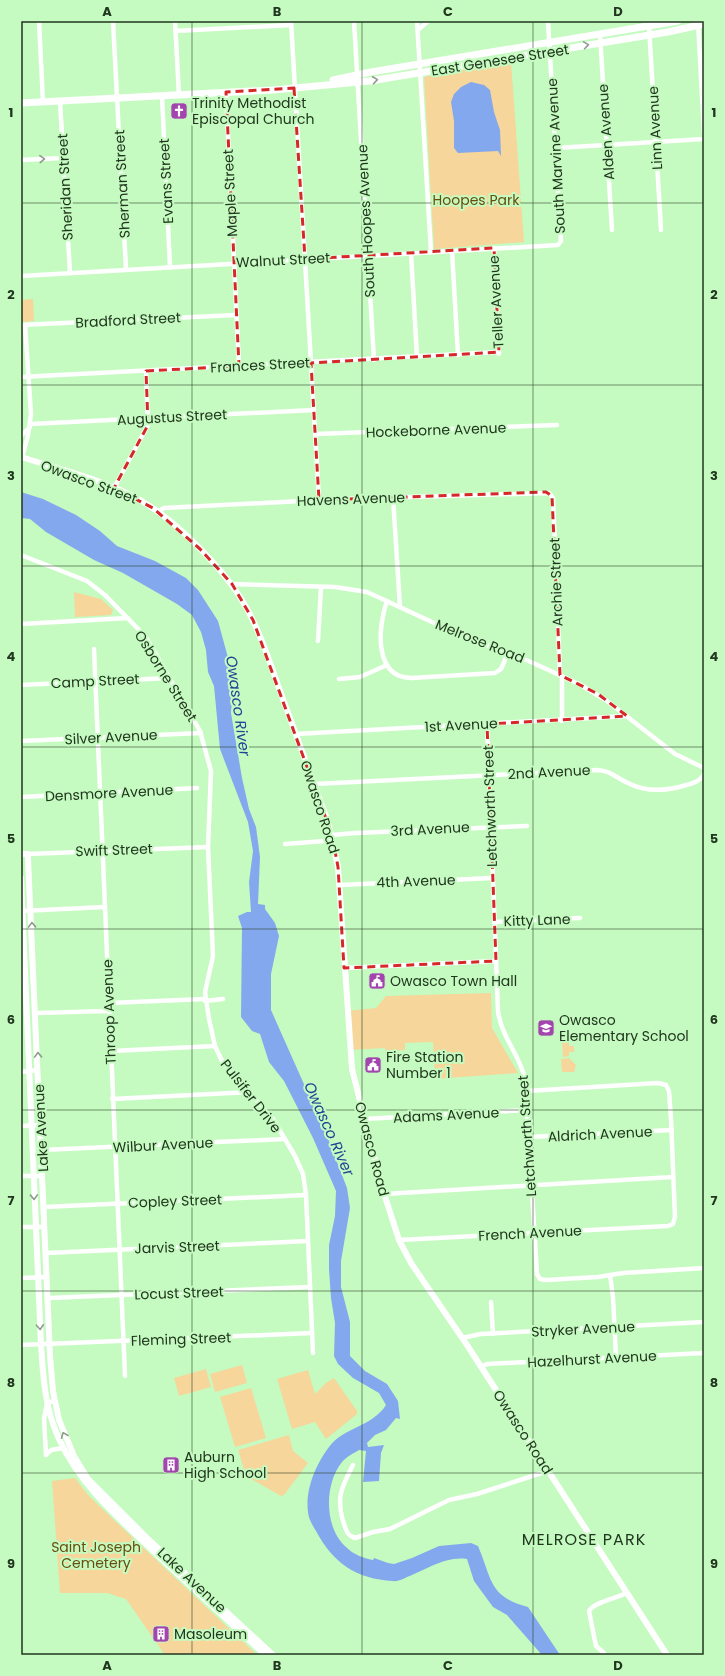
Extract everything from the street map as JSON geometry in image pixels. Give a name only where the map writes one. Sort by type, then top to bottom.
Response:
[{"type":"highway","name":"East Genesee Street","points":[[21,103],[294,88],[358,78],[419,64],[678,21]]},
{"type":"highway","name":"East Genesee Street","points":[[358,78],[420,73],[649,35],[700,24]]},
{"type":"main road","name":"Owasco Street","points":[[22,457],[114,488],[134,497],[156,511],[200,549],[232,584]]},
{"type":"main road","name":"Owasco Road","points":[[232,584],[253,620],[332,835],[340,885],[350,1055],[355,1085],[398,1240],[411,1263],[481,1367],[667,1655]]},
{"type":"main road","name":"Lake Avenue","points":[[24,854],[31,911],[50,1344],[54,1401],[59,1420],[69,1446],[92,1484],[148,1539],[273,1655]]},
{"type":"main road","name":"Lake Avenue","points":[[21,878],[23,955],[41,1344],[47,1403],[52,1423],[63,1448],[84,1481],[100,1499],[265,1655]]},
{"type":"street","points":[[39,21],[43,102]]},
{"type":"street","name":"Sherman Street","points":[[113,21],[126,269]]},
{"type":"street","points":[[175,21],[179,95]]},
{"type":"street","name":"South Hoopes Avenue","points":[[354,21],[374,360]]},
{"type":"street","points":[[417,21],[431,252]]},
{"type":"street","points":[[418,30],[428,21]]},
{"type":"street","name":"South Marvine Avenue","points":[[544,246],[558,245],[561,241],[548,21]]},
{"type":"street","points":[[176,31],[291,23],[319,500]]},
{"type":"street","points":[[700,24],[703,78],[700,82],[704,134]]},
{"type":"street","name":"Linn Avenue","points":[[649,26],[661,230]]},
{"type":"street","name":"Alden Avenue","points":[[600,34],[612,230]]},
{"type":"street","name":"Maple Street","points":[[226,92],[239,366]]},
{"type":"street","name":"Evans Street","points":[[162,96],[170,267]]},
{"type":"street","name":"Sheridan Street","points":[[60,101],[70,273]]},
{"type":"street","points":[[556,148],[704,139]]},
{"type":"street","points":[[21,160],[63,158]]},
{"type":"street","name":"Walnut Street","points":[[21,276],[544,246]]},
{"type":"street","name":"Teller Avenue","points":[[494,248],[499,354]]},
{"type":"street","points":[[452,251],[458,355]]},
{"type":"street","points":[[410,254],[417,357]]},
{"type":"street","name":"Bradford Street","points":[[23,325],[236,315]]},
{"type":"street","points":[[22,457],[30,425],[28,377],[23,325]]},
{"type":"street","name":"Frances Street","points":[[21,377],[499,354]]},
{"type":"street","points":[[114,488],[148,425],[149,418],[146,371]]},
{"type":"street","name":"Augustus Street","points":[[30,425],[314,410]]},
{"type":"street","points":[[21,436],[30,425]]},
{"type":"street","name":"Hockeborne Avenue","points":[[316,434],[557,425]]},
{"type":"street","name":"Havens Avenue","points":[[156,511],[164,508],[319,500],[546,492]]},
{"type":"street","name":"Archie Street","points":[[546,492],[551,494],[553,498],[562,720]]},
{"type":"street","points":[[393,497],[400,607]]},
{"type":"street","name":"Osborne Street","points":[[21,555],[87,581],[97,588],[146,637],[201,733],[210,762],[211,774],[209,788]]},
{"type":"street","name":"Melrose Road","points":[[232,584],[321,587],[354,589],[367,592],[458,634],[508,653],[598,694],[675,754],[704,768]]},
{"type":"street","points":[[318,641],[321,587]]},
{"type":"street","points":[[387,601],[380,638],[387,665],[396,675],[407,678],[492,674],[500,670],[508,653]]},
{"type":"street","points":[[21,624],[128,618]]},
{"type":"street","name":"Throop Avenue","points":[[94,649],[96,737],[100,793],[125,1376]]},
{"type":"street","points":[[339,679],[360,677],[387,665]]},
{"type":"street","name":"Camp Street","points":[[21,685],[169,678]]},
{"type":"street","name":"1st Avenue","points":[[296,734],[627,716]]},
{"type":"street","name":"Letchworth Street","points":[[487,724],[492,878],[499,1020],[504,1034],[522,1067],[527,1091],[535,1263],[537,1274],[540,1279],[553,1280],[610,1275]]},
{"type":"street","name":"Silver Avenue","points":[[21,741],[201,733]]},
{"type":"street","name":"2nd Avenue","points":[[314,784],[600,770],[614,774],[633,785],[654,790],[673,789],[693,784],[700,780],[704,774]]},
{"type":"street","name":"Densmore Avenue","points":[[21,797],[197,788]]},
{"type":"street","name":"Pulsifer Drive","points":[[209,788],[208,847],[213,956],[206,984],[205,1000],[215,1046],[227,1067],[273,1118],[303,1174],[306,1195],[313,1353]]},
{"type":"street","name":"3rd Avenue","points":[[332,835],[355,832],[490,826],[528,826]]},
{"type":"street","points":[[285,844],[328,840],[332,835]]},
{"type":"street","name":"Swift Street","points":[[24,854],[208,847]]},
{"type":"street","name":"4th Avenue","points":[[340,885],[492,878]]},
{"type":"street","points":[[22,911],[104,907]]},
{"type":"street","name":"Kitty Lane","points":[[494,922],[580,918]]},
{"type":"street","points":[[23,955],[33,954]]},
{"type":"street","points":[[344,968],[496,961]]},
{"type":"street","points":[[109,1003],[223,999]]},
{"type":"street","points":[[36,1013],[109,1012]]},
{"type":"street","points":[[111,1051],[215,1046]]},
{"type":"street","points":[[21,1072],[38,1070]]},
{"type":"street","name":"Aldrich Avenue","points":[[527,1091],[666,1085],[669,1091],[672,1130],[675,1220],[670,1226],[661,1226]]},
{"type":"street","points":[[112,1099],[251,1092]]},
{"type":"street","name":"Adams Avenue","points":[[364,1119],[528,1110]]},
{"type":"street","points":[[21,1126],[41,1125]]},
{"type":"street","name":"Aldrich Avenue","points":[[529,1137],[672,1130]]},
{"type":"street","name":"Wilbur Avenue","points":[[42,1150],[285,1139]]},
{"type":"street","points":[[21,1176],[43,1176]]},
{"type":"street","points":[[384,1194],[673,1177]]},
{"type":"street","name":"Copley Street","points":[[44,1206],[306,1195]]},
{"type":"street","name":"French Avenue","points":[[398,1240],[661,1226]]},
{"type":"street","points":[[21,1227],[45,1227]]},
{"type":"street","name":"Jarvis Street","points":[[46,1252],[308,1241]]},
{"type":"street","points":[[616,1358],[615,1327],[610,1275],[623,1272],[704,1268]]},
{"type":"street","points":[[21,1278],[47,1277]]},
{"type":"street","name":"Locust Street","points":[[49,1298],[310,1287]]},
{"type":"street","points":[[491,1302],[493,1334]]},
{"type":"street","name":"Stryker Avenue","points":[[462,1338],[467,1336],[493,1334],[704,1322]]},
{"type":"street","name":"Fleming Street","points":[[21,1345],[123,1342],[312,1333]]},
{"type":"street","name":"Hazelhurst Avenue","points":[[481,1367],[487,1364],[704,1353]]},
{"type":"street","points":[[47,1403],[54,1401]]},
{"type":"street","name":"Lake Avenue","points":[[47,1403],[44,1419],[46,1454],[51,1450],[63,1448]]},
{"type":"street","points":[[353,1465],[341,1488],[340,1508],[346,1532],[355,1538],[390,1529],[449,1500],[477,1494],[548,1471]]},
{"type":"street","points":[[604,1653],[596,1646],[589,1611],[595,1605],[614,1599],[626,1593]]},
{"type":"highlighted area","points":[[294,88],[305,259],[494,248],[499,352],[311,363],[319,500],[546,492],[552,496],[560,675],[598,694],[627,716],[487,724],[496,961],[344,968],[338,867],[332,835],[253,620],[232,584],[200,549],[153,508],[114,488],[148,425],[146,371],[239,366],[226,92]]},
{"type":"green space","name":"Hoopes Park","points":[[511,61],[524,242],[434,249],[424,77]]},
{"type":"green space","points":[[33,299],[34,321],[21,322],[21,300]]},
{"type":"green space","points":[[74,592],[101,599],[113,610],[111,615],[75,617]]},
{"type":"green space","points":[[491,993],[492,1028],[518,1073],[435,1079],[433,1042],[405,1043],[405,1050],[385,1051],[385,1048],[349,1050],[347,1011],[376,1008],[386,996]]},
{"type":"green space","points":[[569,1041],[569,1046],[574,1046],[574,1052],[569,1052],[569,1056],[563,1057],[562,1042]]},
{"type":"green space","points":[[569,1058],[576,1065],[574,1072],[562,1072],[561,1059]]},
{"type":"green space","points":[[242,1365],[247,1383],[215,1392],[210,1374]]},
{"type":"green space","points":[[206,1369],[211,1387],[179,1396],[174,1378]]},
{"type":"green space","points":[[308,1370],[315,1394],[326,1383],[334,1378],[357,1411],[357,1414],[326,1439],[315,1422],[292,1429],[277,1379]]},
{"type":"green space","points":[[251,1388],[266,1438],[235,1447],[220,1397]]},
{"type":"green space","points":[[289,1435],[293,1451],[308,1463],[284,1495],[281,1496],[246,1476],[238,1450]]},
{"type":"green space","name":"Saint Joseph Cemetery","points":[[75,1478],[88,1495],[257,1655],[165,1655],[126,1599],[107,1593],[60,1593],[52,1481]]},
{"type":"water","points":[[471,82],[484,85],[490,90],[494,112],[500,130],[501,156],[498,151],[458,153],[454,148],[454,121],[451,102],[454,94],[461,87]]},
{"type":"water","points":[[21,492],[43,499],[76,515],[100,531],[117,546],[155,561],[186,578],[198,590],[218,621],[230,665],[233,691],[231,713],[242,778],[249,809],[256,827],[260,857],[258,904],[265,905],[265,909],[275,923],[279,936],[271,974],[271,1010],[327,1136],[347,1188],[350,1208],[341,1261],[341,1287],[350,1322],[350,1356],[365,1371],[387,1384],[398,1401],[400,1419],[396,1418],[386,1430],[375,1435],[367,1443],[368,1447],[384,1445],[381,1453],[379,1481],[363,1482],[366,1451],[359,1450],[348,1457],[342,1462],[336,1471],[332,1482],[329,1506],[330,1518],[334,1529],[339,1539],[355,1554],[369,1559],[373,1560],[374,1558],[394,1564],[439,1546],[471,1543],[478,1546],[490,1577],[499,1592],[515,1603],[528,1607],[560,1655],[542,1655],[507,1615],[493,1607],[474,1581],[467,1559],[451,1560],[436,1564],[396,1581],[380,1580],[357,1573],[338,1560],[330,1552],[311,1522],[308,1514],[308,1495],[312,1478],[324,1454],[335,1440],[366,1423],[386,1405],[379,1393],[353,1378],[338,1364],[334,1356],[335,1323],[331,1298],[329,1245],[335,1216],[336,1191],[313,1138],[284,1081],[269,1062],[260,1034],[252,1031],[241,1017],[242,928],[238,916],[251,912],[249,882],[253,851],[248,822],[220,749],[214,686],[208,672],[206,650],[201,632],[192,615],[177,604],[123,573],[94,560],[46,532],[30,519],[21,518]]},
{"type":"place","name":"Trinity Methodist Episcopal Church","points":[[179,111]]},
{"type":"place","name":"Owasco Town Hall","points":[[377,981]]},
{"type":"place","name":"Owasco Elementary School","points":[[546,1028]]},
{"type":"place","name":"Fire Station Number 1","points":[[373,1065]]},
{"type":"place","name":"Auburn High School","points":[[171,1465]]},
{"type":"place","name":"Masoleum","points":[[161,1634]]},
{"type":"district","name":"MELROSE PARK","points":[[584,1539]]},
{"type":"water label","name":"Owasco River","points":[[238,706]]},
{"type":"water label","name":"Owasco River","points":[[329,1129]]}]
